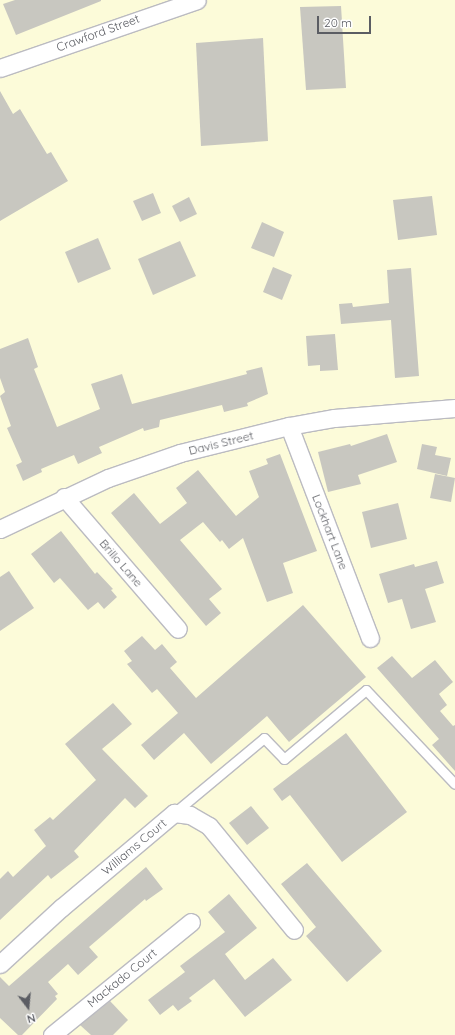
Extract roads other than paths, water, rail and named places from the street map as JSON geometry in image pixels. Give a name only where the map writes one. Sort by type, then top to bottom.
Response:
[{"type":"street","name":"Crawford Street","points":[[0,68],[197,0]]},
{"type":"street","name":"Davis Street","points":[[1,523],[108,478],[180,453],[289,426],[334,418],[455,408]]},
{"type":"street","name":"Lockhart Lane","points":[[289,426],[370,638]]},
{"type":"street","name":"Brillo Lane","points":[[64,497],[178,629]]},
{"type":"street","name":"Williams Court","points":[[0,964],[61,908],[174,813],[190,815],[209,826],[294,930]]},
{"type":"street","name":"Mackado Court","points":[[52,1035],[192,922]]},
{"type":"lane","points":[[174,813],[264,738],[284,759],[366,690],[455,784]]}]
